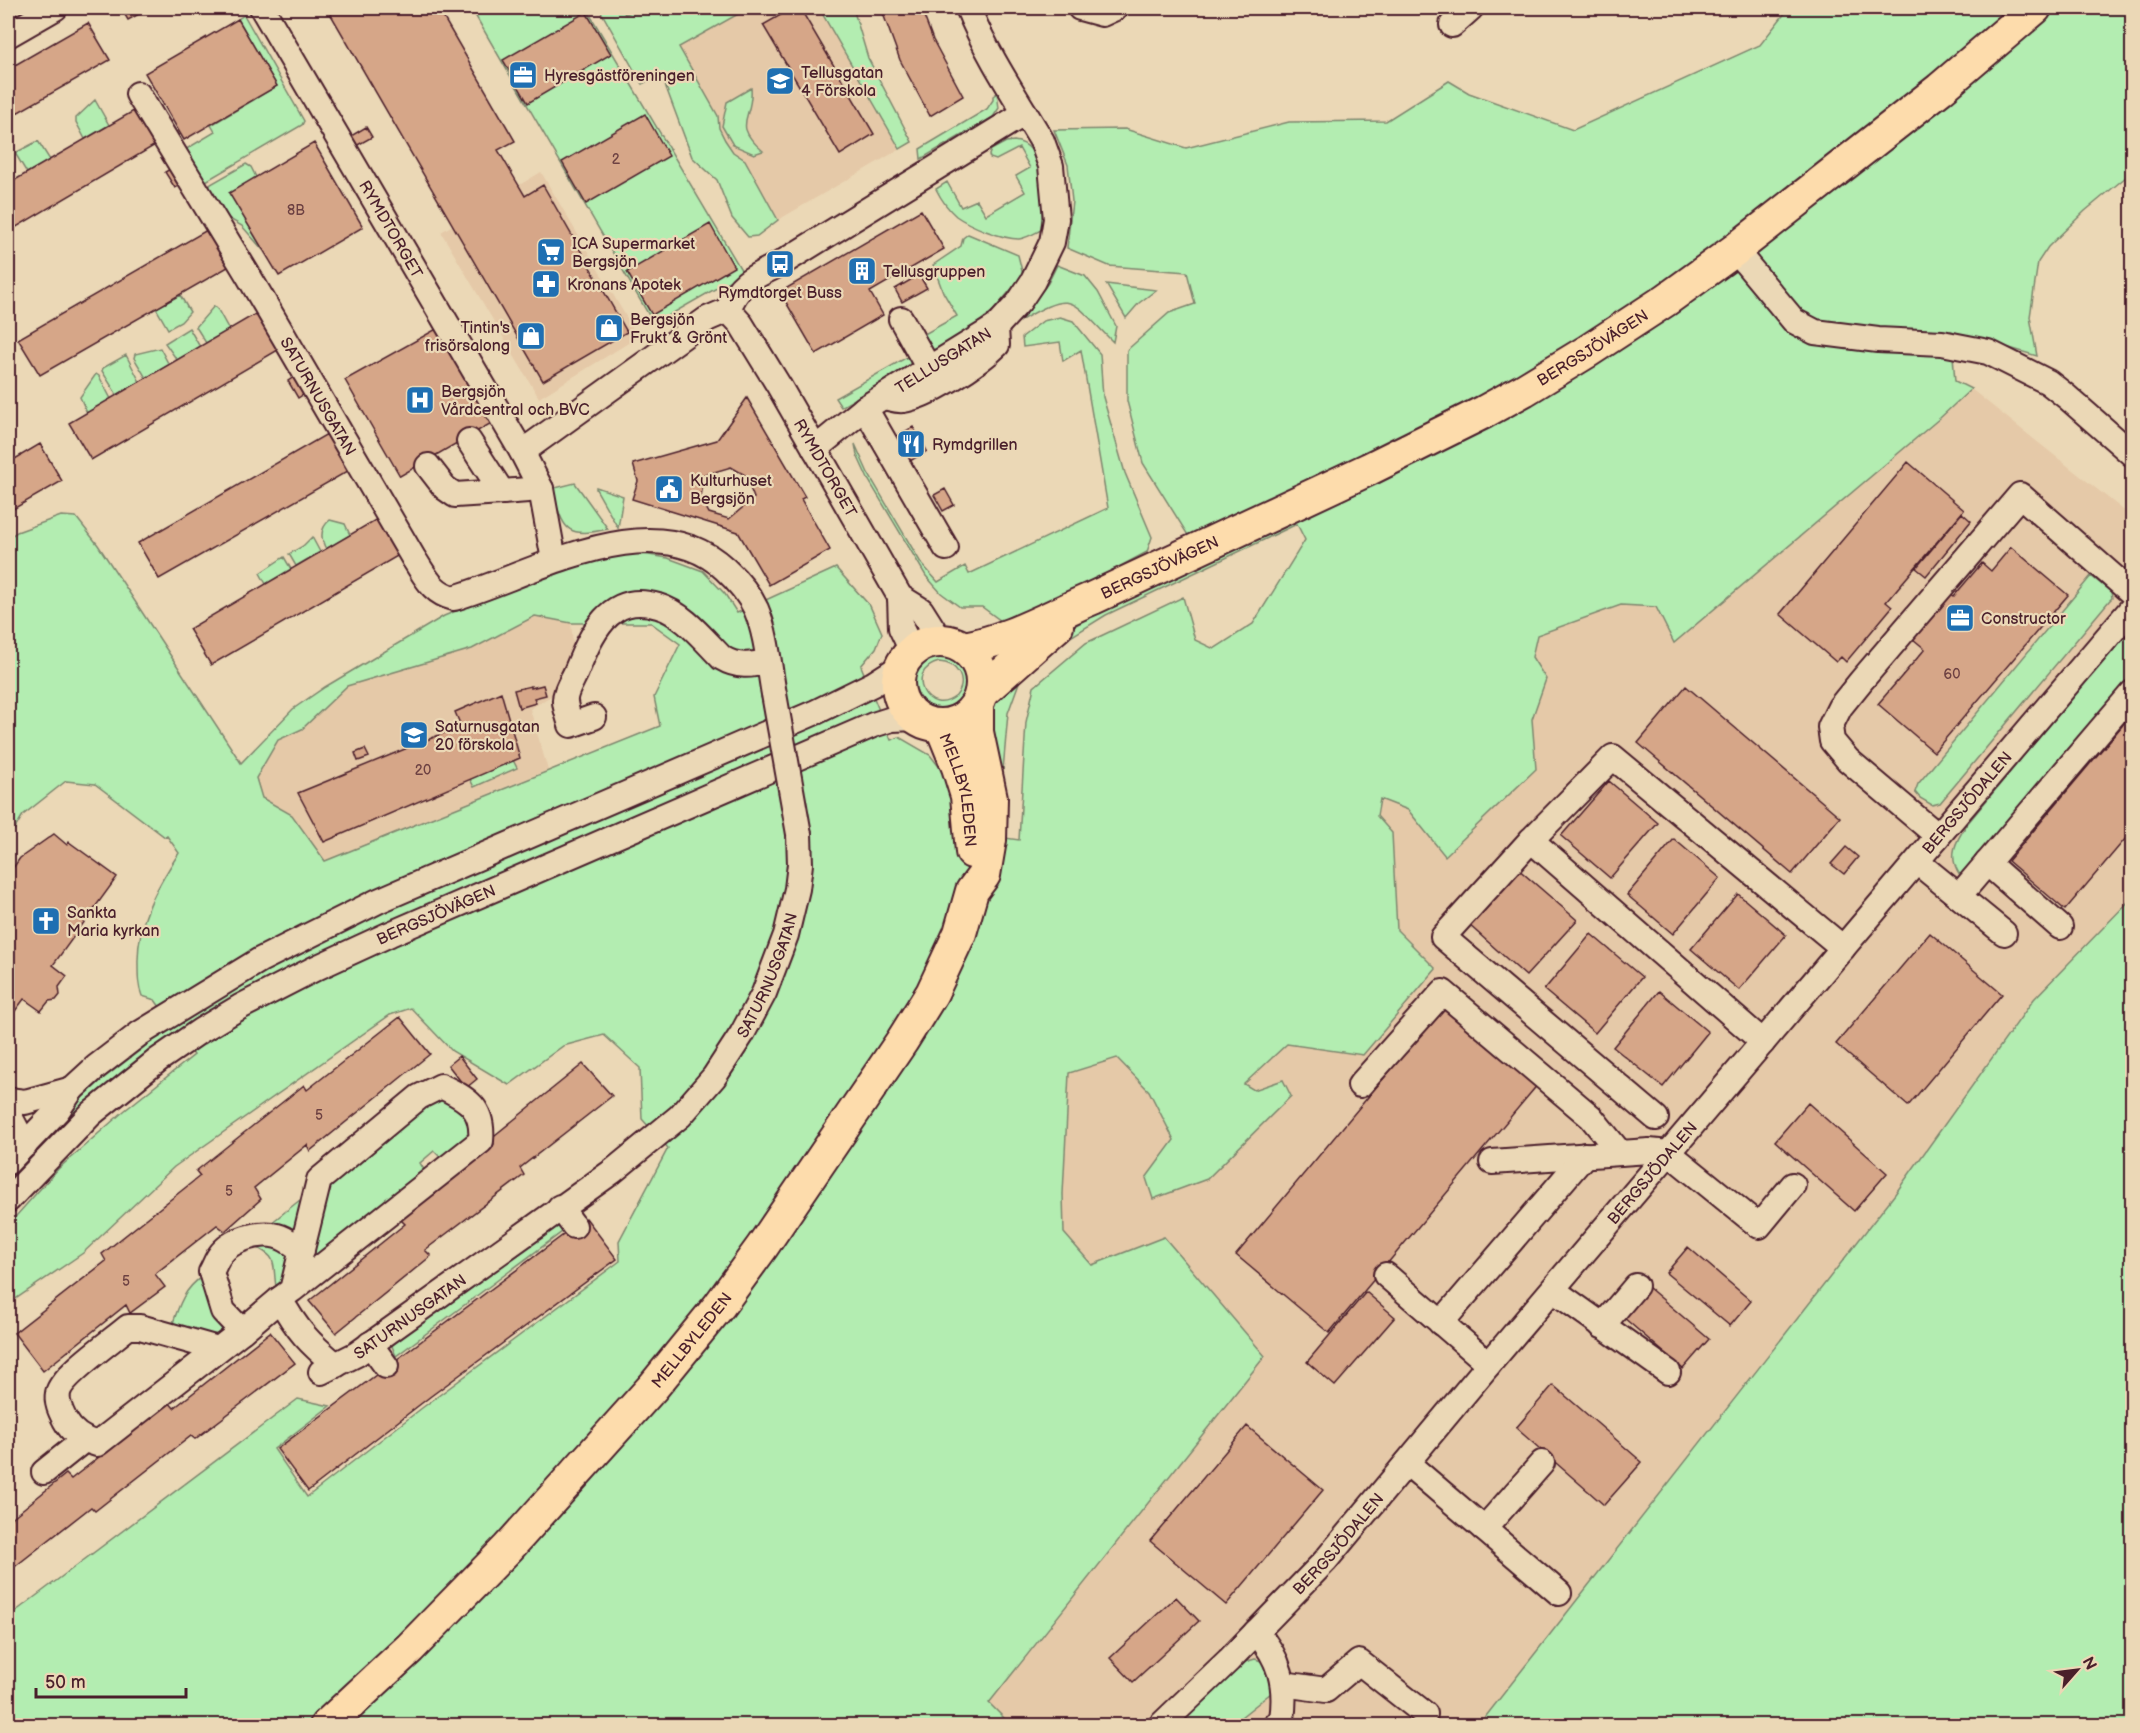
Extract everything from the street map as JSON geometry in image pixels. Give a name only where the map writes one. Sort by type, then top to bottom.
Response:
[{"type":"main road","name":"BERGSJÖVÄGEN","points":[[929,651],[988,644],[1005,638],[1369,469],[1494,406],[1625,327],[1735,250],[1940,89],[2035,8]]},
{"type":"main road","name":"BERGSJÖVÄGEN","points":[[929,721],[961,719],[979,698],[1033,646],[1093,598]]},
{"type":"main road","points":[[929,721],[907,709],[898,685],[929,651],[973,657],[980,668],[982,680],[979,698]]},
{"type":"main road","name":"MELLBYLEDEN","points":[[326,1725],[410,1648],[522,1533],[627,1418],[719,1306],[826,1155],[932,993],[957,941],[972,891],[984,875],[990,840],[991,798],[977,732],[979,698]]},
{"type":"main road","name":"MELLBYLEDEN","points":[[929,721],[958,767],[967,796],[972,847],[969,873],[972,891]]},
{"type":"street","points":[[8,35],[55,8]]},
{"type":"street","name":"RYMDTORGET","points":[[262,8],[522,452],[541,489]]},
{"type":"street","name":"TELLUSGATAN","points":[[815,449],[875,403],[996,327],[1019,302],[1033,281],[1052,242],[1056,219],[1052,166],[1042,141],[977,31],[968,8]]},
{"type":"street","points":[[1080,8],[1102,14],[1115,8]]},
{"type":"street","points":[[1452,25],[1471,8]]},
{"type":"street","name":"SATURNUSGATAN","points":[[138,94],[243,266],[414,559],[432,586],[441,595],[454,598],[554,560],[620,544],[657,541],[678,543],[701,551],[717,561],[735,578],[756,610],[763,630],[799,834],[800,864],[797,889],[786,935],[764,993],[742,1034],[714,1077],[680,1116],[613,1171],[567,1217],[357,1354],[329,1368],[296,1327],[286,1295]]},
{"type":"street","points":[[522,452],[708,319],[728,310],[733,296],[751,278],[780,264],[1025,113]]},
{"type":"street","points":[[1735,250],[1794,321],[1815,332],[1878,340],[1942,343],[1988,352],[2048,382],[2133,454]]},
{"type":"street","name":"RYMDTORGET","points":[[728,310],[741,324],[900,597],[921,610],[929,651]]},
{"type":"street","points":[[901,319],[929,369]]},
{"type":"street","points":[[946,548],[875,403],[921,396],[984,357],[998,345],[996,327]]},
{"type":"street","points":[[468,441],[502,492]]},
{"type":"street","points":[[428,466],[445,488],[455,495],[541,489],[554,560]]},
{"type":"street","points":[[1938,836],[1848,760],[1832,741],[1830,728],[1835,717],[1860,681],[2020,495],[2133,593]]},
{"type":"street","points":[[594,717],[571,725],[565,700],[596,627],[614,611],[625,605],[645,603],[673,612],[722,658],[732,663],[743,666],[768,662]]},
{"type":"street","name":"BERGSJÖDALEN","points":[[1160,1725],[1325,1561],[1489,1364],[2133,608]]},
{"type":"street","name":"BERGSJÖVÄGEN","points":[[8,1162],[16,1139],[57,1111],[72,1089],[96,1067],[139,1034],[260,960],[435,875],[816,712],[873,684],[929,651]]},
{"type":"street","points":[[1959,896],[2133,693]]},
{"type":"street","name":"BERGSJÖVÄGEN","points":[[8,1200],[91,1114],[158,1060],[200,1031],[274,988],[458,904],[873,724],[892,719],[929,721]]},
{"type":"street","points":[[1656,1118],[1443,937],[1531,840],[1612,757],[1844,948]]},
{"type":"street","points":[[1531,840],[1763,1042]]},
{"type":"street","points":[[1917,862],[2004,933]]},
{"type":"street","points":[[1987,862],[2060,927]]},
{"type":"street","points":[[1360,1085],[1443,992],[1591,1117],[1620,1153]]},
{"type":"street","points":[[218,1349],[140,1327],[128,1328],[65,1378],[58,1393],[59,1409],[68,1426],[84,1440],[97,1444],[242,1331],[481,1141],[482,1124],[473,1106],[458,1094],[441,1086],[419,1097],[319,1180],[302,1250],[286,1295]]},
{"type":"street","points":[[8,1100],[25,1102],[72,1089]]},
{"type":"street","points":[[8,1113],[16,1139],[44,1161]]},
{"type":"street","points":[[1492,1162],[1649,1151],[1669,1153],[1759,1226],[1793,1185]]},
{"type":"street","points":[[1441,1323],[1585,1155]]},
{"type":"street","points":[[242,1331],[223,1311],[215,1291],[211,1272],[221,1253],[236,1242],[254,1236],[274,1235],[288,1240],[302,1250]]},
{"type":"street","points":[[1386,1275],[1489,1364]]},
{"type":"street","points":[[1602,1326],[1636,1286]]},
{"type":"street","points":[[1553,1290],[1668,1372]]},
{"type":"street","points":[[370,1344],[386,1366]]},
{"type":"street","points":[[44,1472],[84,1440]]},
{"type":"street","points":[[1407,1463],[1559,1593]]},
{"type":"street","points":[[1484,1529],[1542,1463]]},
{"type":"street","points":[[1256,1632],[1270,1648],[1283,1684],[1285,1699],[1282,1719],[1275,1725]]},
{"type":"street","points":[[1283,1684],[1326,1690],[1359,1662],[1425,1714]]},
{"type":"shaded area","name":"Tellusgatan 4 Förskola","points":[[749,8],[819,8],[900,149],[778,220],[745,160],[733,152],[725,140],[719,128],[718,116],[679,47]]},
{"type":"shaded area","points":[[541,172],[638,337],[539,398],[441,232]]},
{"type":"shaded area","points":[[1971,389],[2132,517],[2132,898],[2034,999],[1895,1194],[1479,1725],[1011,1726],[989,1704],[1265,1356],[1092,1265],[1064,1233],[1063,1194],[1069,1073],[1117,1058],[1149,1091],[1174,1140],[1147,1178],[1283,1080],[1254,1090],[1243,1084],[1287,1044],[1363,1055],[1436,969],[1397,930],[1392,833],[1377,816],[1381,799],[1408,810],[1445,856],[1535,769],[1532,719],[1545,679],[1532,657],[1537,635],[1621,605],[1656,607],[1674,642],[1940,418]]},
{"type":"shaded area","name":"Saturnusgatan 20 förskola","points":[[535,616],[571,623],[574,653],[559,691],[530,709],[548,770],[324,861],[292,815],[262,798],[256,778],[278,740],[302,729],[346,686],[472,649]]},
{"type":"green space","points":[[471,8],[586,8],[743,273],[654,324]]},
{"type":"green space","points":[[599,8],[621,8],[625,14],[641,8],[749,8],[679,47],[718,116],[719,128],[725,140],[733,152],[745,160],[778,220],[757,236],[748,237],[732,218],[717,180],[692,157],[661,74],[642,84]]},
{"type":"green space","points":[[819,8],[853,8],[868,58],[912,142],[900,149]]},
{"type":"green space","points":[[1789,8],[2132,8],[2132,172],[2085,211],[2048,247],[2038,262],[2030,317],[2037,356],[1951,331],[1955,381],[1971,389],[1940,418],[1674,643],[1656,607],[1621,605],[1537,635],[1532,657],[1546,679],[1532,719],[1536,769],[1445,856],[1408,810],[1380,799],[1377,816],[1392,833],[1397,930],[1436,969],[1363,1055],[1287,1044],[1244,1084],[1254,1090],[1283,1080],[1291,1096],[1207,1179],[1153,1199],[1146,1178],[1174,1140],[1149,1091],[1117,1058],[1069,1073],[1063,1194],[1064,1233],[1092,1265],[1164,1237],[1265,1356],[989,1703],[1011,1725],[8,1725],[8,1617],[298,1399],[330,1406],[274,1449],[307,1497],[422,1408],[620,1261],[619,1241],[668,1148],[642,1119],[640,1068],[604,1035],[563,1046],[509,1085],[452,1051],[411,1008],[390,1015],[174,1167],[83,1253],[8,1304],[8,1225],[58,1169],[124,1111],[194,1055],[180,1035],[66,1126],[51,1133],[49,1128],[104,1078],[173,1025],[155,1000],[142,996],[138,981],[138,964],[144,920],[156,892],[179,853],[167,836],[165,837],[95,784],[66,781],[23,815],[8,840],[8,538],[17,532],[61,516],[76,517],[98,545],[241,763],[293,709],[325,687],[444,616],[564,566],[630,552],[668,558],[703,571],[725,594],[737,613],[836,568],[870,606],[882,633],[876,648],[861,666],[891,740],[899,737],[930,755],[951,782],[984,835],[1019,840],[1026,722],[1034,687],[1086,643],[1183,597],[1195,640],[1214,649],[1253,624],[1305,540],[1297,524],[1106,615],[1072,636],[1036,664],[1055,639],[1116,603],[1191,540],[1143,463],[1127,401],[1127,350],[1169,313],[1195,304],[1187,272],[1109,266],[1067,248],[1072,201],[1068,165],[1054,130],[1125,129],[1186,148],[1289,122],[1386,121],[1449,81],[1469,93],[1573,130],[1760,45]],"holes":[[[535,616],[571,623],[651,623],[680,644],[654,697],[660,726],[325,861],[292,815],[262,798],[256,778],[278,740],[302,729],[347,686],[472,649]]]},
{"type":"green space","points":[[244,15],[304,121],[302,125],[203,181],[183,151],[215,132],[211,125],[277,86],[238,19]]},
{"type":"green space","points":[[751,88],[750,107],[745,127],[753,142],[763,151],[754,154],[733,145],[722,126],[727,102]]},
{"type":"green space","points":[[997,93],[999,108],[993,117],[921,159],[920,149],[987,109],[993,96]]},
{"type":"green space","points":[[95,100],[109,125],[85,139],[76,118]]},
{"type":"green space","points":[[38,141],[50,160],[27,173],[15,153]]},
{"type":"green space","points":[[1014,141],[1025,145],[1033,153],[1038,164],[1043,192],[1041,230],[1019,239],[995,234],[962,220],[947,207],[936,189],[947,182],[961,207],[977,200],[986,215],[1025,192],[1016,176],[1030,168],[1019,148],[996,160],[990,158],[989,155],[991,150],[1006,142]]},
{"type":"green space","points":[[246,164],[251,167],[256,177],[230,193],[263,250],[242,226],[221,214],[208,188]]},
{"type":"green space","points":[[968,234],[1018,255],[1023,275],[994,310],[963,335],[932,353],[919,337],[957,316],[943,292],[933,265],[961,246],[963,238]]},
{"type":"green space","points":[[1057,265],[1085,276],[1098,292],[1116,326],[1113,342],[1079,308],[1062,302],[1037,311],[1018,322],[1048,283]]},
{"type":"green space","points":[[1106,284],[1156,290],[1139,303],[1126,318]]},
{"type":"green space","points":[[180,295],[190,312],[181,322],[168,329],[156,308]]},
{"type":"green space","points":[[214,306],[229,330],[206,343],[196,327]]},
{"type":"green space","points":[[1060,317],[1073,321],[1100,354],[1103,397],[1125,473],[1152,537],[1147,552],[1008,626],[982,607],[960,607],[941,593],[926,576],[868,479],[857,455],[855,444],[868,473],[921,563],[938,582],[965,566],[969,574],[1108,508],[1081,350],[1063,361],[1060,342],[1023,347],[1022,337],[1043,321]]},
{"type":"green space","points":[[189,328],[200,347],[177,360],[165,343]]},
{"type":"green space","points":[[160,348],[169,365],[146,378],[134,358],[135,354]]},
{"type":"green space","points":[[126,355],[140,382],[117,395],[102,371],[103,368]]},
{"type":"green space","points":[[909,356],[911,361],[908,368],[841,407],[835,398]]},
{"type":"green space","points":[[96,374],[111,399],[87,413],[80,397]]},
{"type":"green space","points":[[575,483],[608,529],[582,533],[568,528],[563,522],[551,489]]},
{"type":"green space","points":[[596,487],[623,496],[618,528],[596,489]]},
{"type":"green space","points":[[330,520],[345,524],[350,535],[326,549],[322,533],[324,526]]},
{"type":"green space","points":[[312,537],[320,552],[296,566],[289,554],[303,546]]},
{"type":"green space","points":[[284,557],[291,569],[266,584],[260,573]]},
{"type":"green space","points":[[2091,576],[2111,592],[2112,598],[1940,803],[1932,805],[1920,798],[1915,792],[1918,784]]},
{"type":"green space","points":[[2132,625],[2132,679],[1969,872],[1960,875],[1956,868],[1954,855],[1959,836],[1967,824]]},
{"type":"green space","points":[[934,657],[947,658],[957,663],[965,673],[966,679],[961,699],[943,708],[932,707],[924,701],[915,683],[916,673],[922,664]],"holes":[[[939,662],[956,669],[961,684],[956,696],[946,702],[936,702],[924,691],[921,683],[923,674],[928,667]]]},
{"type":"green space","points":[[1021,677],[1008,713],[999,816],[984,740],[994,699]]},
{"type":"green space","points":[[513,760],[517,768],[474,787],[470,779]]},
{"type":"green space","points":[[2132,898],[2132,1725],[1479,1725],[1895,1194],[2034,999]]},
{"type":"green space","points":[[440,1095],[469,1117],[470,1137],[443,1160],[434,1151],[420,1163],[426,1173],[312,1263],[308,1256],[328,1179]]},
{"type":"green space","points":[[310,1192],[297,1234],[271,1223]]},
{"type":"green space","points":[[557,1225],[570,1226],[396,1356],[392,1346],[398,1339]]},
{"type":"green space","points":[[256,1241],[285,1250],[287,1270],[284,1281],[278,1289],[270,1256],[250,1244]]},
{"type":"green space","points":[[203,1276],[226,1329],[220,1337],[171,1329],[186,1293]]},
{"type":"green space","points":[[1255,1659],[1267,1667],[1271,1693],[1231,1725],[1178,1726],[1245,1662]]},
{"type":"building","points":[[121,8],[150,8],[128,20]]},
{"type":"building","points":[[327,8],[438,8],[515,141],[498,150],[525,196],[543,185],[627,332],[543,381]]},
{"type":"building","points":[[793,8],[800,8],[874,134],[840,155],[763,25]]},
{"type":"building","points":[[881,8],[921,8],[933,40],[963,96],[930,116],[900,60]]},
{"type":"building","points":[[586,12],[611,54],[528,103],[503,60]]},
{"type":"building","points":[[238,19],[277,86],[184,140],[145,73]]},
{"type":"building","points":[[88,23],[110,60],[8,118],[8,69]]},
{"type":"building","points":[[137,109],[157,144],[8,232],[8,184]]},
{"type":"building","points":[[645,114],[669,156],[586,204],[562,162]]},
{"type":"building","points":[[366,127],[372,137],[356,146],[351,136]]},
{"type":"building","points":[[314,143],[363,227],[279,276],[229,193]]},
{"type":"building","points":[[172,168],[181,185],[175,188],[165,172]]},
{"type":"building","name":"Tellusgruppen","points":[[921,210],[944,249],[870,292],[883,315],[816,354],[780,292]]},
{"type":"building","points":[[710,224],[734,267],[652,315],[627,272]]},
{"type":"building","points":[[207,230],[228,267],[40,375],[18,339]]},
{"type":"building","points":[[919,275],[927,288],[902,302],[895,289]]},
{"type":"building","points":[[257,313],[278,350],[91,460],[69,423]]},
{"type":"building","name":"Bergsjön Vårdcentral och BVC","points":[[440,327],[495,421],[400,476],[345,380]]},
{"type":"building","points":[[294,377],[304,394],[298,398],[288,381]]},
{"type":"building","name":"Kulturhuset Bergsjön","points":[[747,398],[805,497],[801,499],[830,550],[769,585],[738,532],[632,499],[638,481],[633,464],[717,440]],"holes":[[[731,467],[745,475],[754,498],[729,519],[709,513],[701,498],[704,475]]]},
{"type":"building","name":"Rymdgrillen","points":[[913,427],[927,451],[910,461],[895,437]]},
{"type":"building","points":[[327,434],[348,471],[159,579],[138,543]]},
{"type":"building","points":[[40,444],[62,481],[8,512],[8,463]]},
{"type":"building","points":[[1908,462],[1964,510],[1886,602],[1892,607],[1846,662],[1841,657],[1836,662],[1780,614]]},
{"type":"building","points":[[945,489],[954,505],[943,511],[934,495]]},
{"type":"building","points":[[1962,513],[1971,521],[1926,576],[1916,568]]},
{"type":"building","points":[[377,519],[399,555],[211,665],[189,629]]},
{"type":"building","points":[[2011,547],[2068,595],[1934,752],[1878,704],[1925,649],[1913,639],[1951,594],[1954,596],[1982,563],[1991,571]]},
{"type":"building","points":[[543,685],[546,695],[534,698],[536,703],[519,708],[514,690]]},
{"type":"building","points":[[1686,686],[1840,817],[1792,874],[1638,743]]},
{"type":"building","points":[[501,692],[520,758],[324,842],[298,793],[461,726],[455,712]]},
{"type":"building","points":[[2132,714],[2132,831],[2065,910],[2008,861]]},
{"type":"building","points":[[365,749],[369,757],[358,761],[355,753]]},
{"type":"building","points":[[1609,781],[1658,823],[1610,878],[1561,836]]},
{"type":"building","name":"Sankta Maria kyrkan","points":[[54,834],[67,845],[69,842],[117,877],[53,965],[67,976],[59,987],[60,995],[56,1000],[49,1001],[41,1011],[24,999],[12,1015],[8,1011],[8,875],[20,858]]},
{"type":"building","points":[[1674,839],[1720,878],[1673,934],[1627,895]]},
{"type":"building","points":[[1846,847],[1858,857],[1844,874],[1831,864]]},
{"type":"building","points":[[1517,868],[1577,920],[1526,976],[1468,924]]},
{"type":"building","points":[[1738,894],[1786,935],[1739,990],[1691,949]]},
{"type":"building","points":[[1930,933],[2002,994],[1908,1106],[1836,1044]]},
{"type":"building","points":[[1591,934],[1642,977],[1595,1033],[1544,990]]},
{"type":"building","points":[[1659,991],[1708,1032],[1663,1087],[1613,1047]]},
{"type":"building","points":[[1445,1005],[1539,1083],[1329,1333],[1236,1255]]},
{"type":"building","points":[[400,1017],[430,1054],[310,1151],[307,1145],[254,1188],[261,1199],[225,1231],[217,1225],[155,1274],[165,1287],[130,1313],[126,1305],[43,1371],[14,1333],[106,1261],[102,1254],[200,1176],[196,1171],[304,1085],[307,1090]]},
{"type":"building","points":[[459,1056],[477,1079],[466,1088],[448,1065]]},
{"type":"building","points":[[583,1064],[612,1096],[520,1168],[524,1175],[425,1250],[431,1256],[336,1333],[309,1301],[405,1224],[401,1220],[494,1144],[490,1139]]},
{"type":"building","points":[[1808,1103],[1887,1173],[1854,1211],[1775,1141]]},
{"type":"building","points":[[586,1218],[617,1259],[431,1396],[308,1491],[277,1449]]},
{"type":"building","points":[[1688,1247],[1751,1301],[1730,1326],[1666,1273]]},
{"type":"building","points":[[1648,1287],[1709,1339],[1683,1369],[1623,1317]]},
{"type":"building","points":[[1366,1292],[1395,1317],[1335,1386],[1307,1362]]},
{"type":"building","points":[[270,1332],[295,1363],[195,1439],[191,1436],[95,1511],[91,1507],[8,1572],[8,1521],[66,1474],[71,1479],[169,1402],[174,1408]]},
{"type":"building","points":[[1553,1385],[1642,1462],[1604,1505],[1516,1428]]},
{"type":"building","points":[[1247,1426],[1323,1490],[1226,1605],[1150,1541]]},
{"type":"building","points":[[1176,1597],[1199,1621],[1133,1682],[1110,1658]]},
{"type":"place","name":"Hyresgästföreningen","points":[[523,75]]},
{"type":"place","name":"Tellusgatan 4 Förskola","points":[[780,81]]},
{"type":"place","name":"ICA Supermarket Bergsjön","points":[[551,252]]},
{"type":"place","name":"Rymdtorget Buss","points":[[780,264]]},
{"type":"place","name":"Tellusgruppen","points":[[862,271]]},
{"type":"place","name":"Kronans Apotek","points":[[546,284]]},
{"type":"place","name":"Bergsjön Frukt & Grönt","points":[[609,328]]},
{"type":"place","name":"Tintin's frisörsalong","points":[[531,336]]},
{"type":"place","name":"Bergsjön Vårdcentral och BVC","points":[[420,400]]},
{"type":"place","name":"Rymdgrillen","points":[[911,444]]},
{"type":"place","name":"Kulturhuset Bergsjön","points":[[669,489]]},
{"type":"place","name":"Constructor","points":[[1960,618]]},
{"type":"place","name":"Saturnusgatan 20 förskola","points":[[414,735]]},
{"type":"place","name":"Sankta Maria kyrkan","points":[[46,921]]}]
